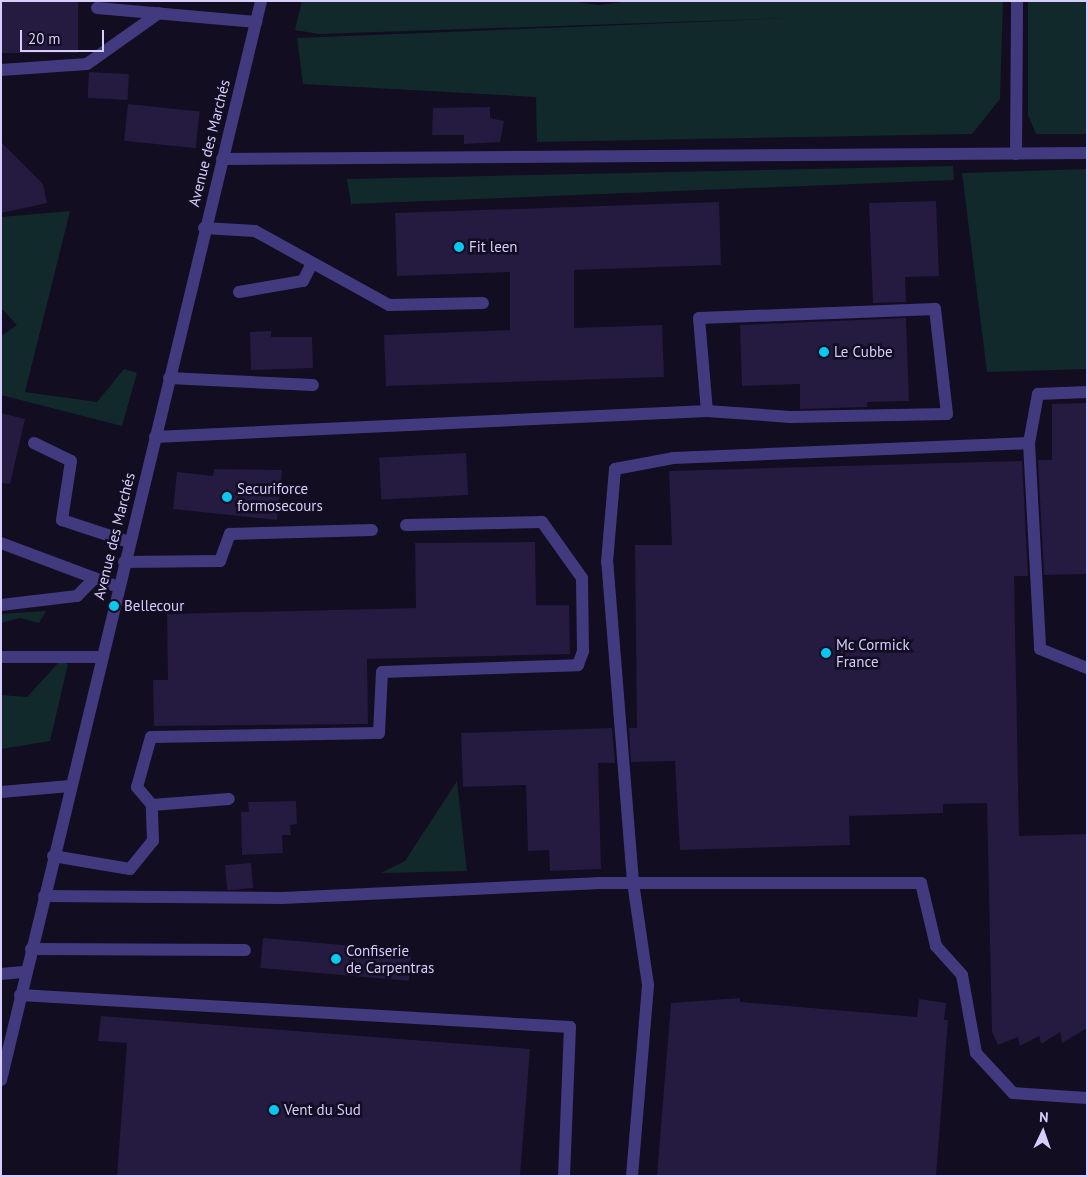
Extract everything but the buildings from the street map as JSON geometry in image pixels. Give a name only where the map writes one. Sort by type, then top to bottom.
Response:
[{"type":"street","name":"Avenue des Marchés","points":[[1,1080],[204,228],[261,1]]},
{"type":"street","points":[[1016,154],[1017,1]]},
{"type":"street","points":[[97,8],[256,22]]},
{"type":"street","points":[[1,70],[87,64],[159,14]]},
{"type":"street","points":[[222,159],[1087,154]]},
{"type":"street","points":[[204,228],[255,231],[389,305],[483,303]]},
{"type":"street","points":[[239,292],[303,282],[312,263]]},
{"type":"street","points":[[155,437],[707,411],[790,417],[947,414],[936,309],[699,318],[707,411]]},
{"type":"street","points":[[168,378],[314,385]]},
{"type":"street","points":[[1087,392],[1038,394],[1029,443],[1040,649],[1087,668]]},
{"type":"street","points":[[34,443],[71,461],[62,520],[129,542]]},
{"type":"street","points":[[632,1176],[648,985],[633,882],[607,562],[615,469],[673,458],[1029,443]]},
{"type":"street","points":[[53,856],[130,869],[153,841],[152,805],[137,787],[151,737],[379,733],[382,672],[578,665],[583,650],[582,578],[542,522],[406,525]]},
{"type":"street","points":[[124,562],[220,561],[230,534],[372,530]]},
{"type":"street","points":[[1,543],[118,587]]},
{"type":"street","points":[[1,606],[71,598],[95,578]]},
{"type":"street","points":[[1,657],[101,657]]},
{"type":"street","points":[[1,792],[70,786]]},
{"type":"street","points":[[152,805],[229,799]]},
{"type":"street","points":[[44,896],[282,898],[633,882],[921,883],[936,946],[962,974],[976,1053],[1013,1092],[1087,1098]]},
{"type":"street","points":[[31,949],[245,950]]},
{"type":"street","points":[[1,974],[26,972]]},
{"type":"street","points":[[20,995],[570,1027],[564,1176]]},
{"type":"green space","points":[[302,1],[570,1],[599,5],[630,1],[1003,1],[1000,99],[972,134],[537,142],[536,97],[303,84],[297,38],[794,18],[319,34],[295,30]]},
{"type":"green space","points":[[1028,1],[1087,1],[1087,134],[1036,134],[1028,115]]},
{"type":"green space","points":[[953,166],[954,180],[351,204],[347,179]]},
{"type":"green space","points":[[1087,169],[1087,369],[987,372],[962,173]]},
{"type":"green space","points":[[70,211],[25,392],[97,402],[124,369],[137,373],[122,426],[1,395],[1,336],[17,325],[1,308],[1,217]]},
{"type":"green space","points":[[46,611],[39,623],[20,618],[1,623],[1,614]]},
{"type":"green space","points":[[60,661],[68,664],[50,741],[1,749],[1,695],[27,697]]},
{"type":"green space","points":[[457,781],[467,871],[381,873],[405,861]]},
{"type":"place","name":"Fit leen","points":[[459,247]]},
{"type":"place","name":"Le Cubbe","points":[[824,352]]},
{"type":"place","name":"Securiforce formosecours","points":[[227,497]]},
{"type":"place","name":"Bellecour","points":[[114,606]]},
{"type":"place","name":"Mc Cormick France","points":[[826,653]]},
{"type":"place","name":"Confiserie de Carpentras","points":[[336,959]]},
{"type":"place","name":"Vent du Sud","points":[[274,1110]]}]
